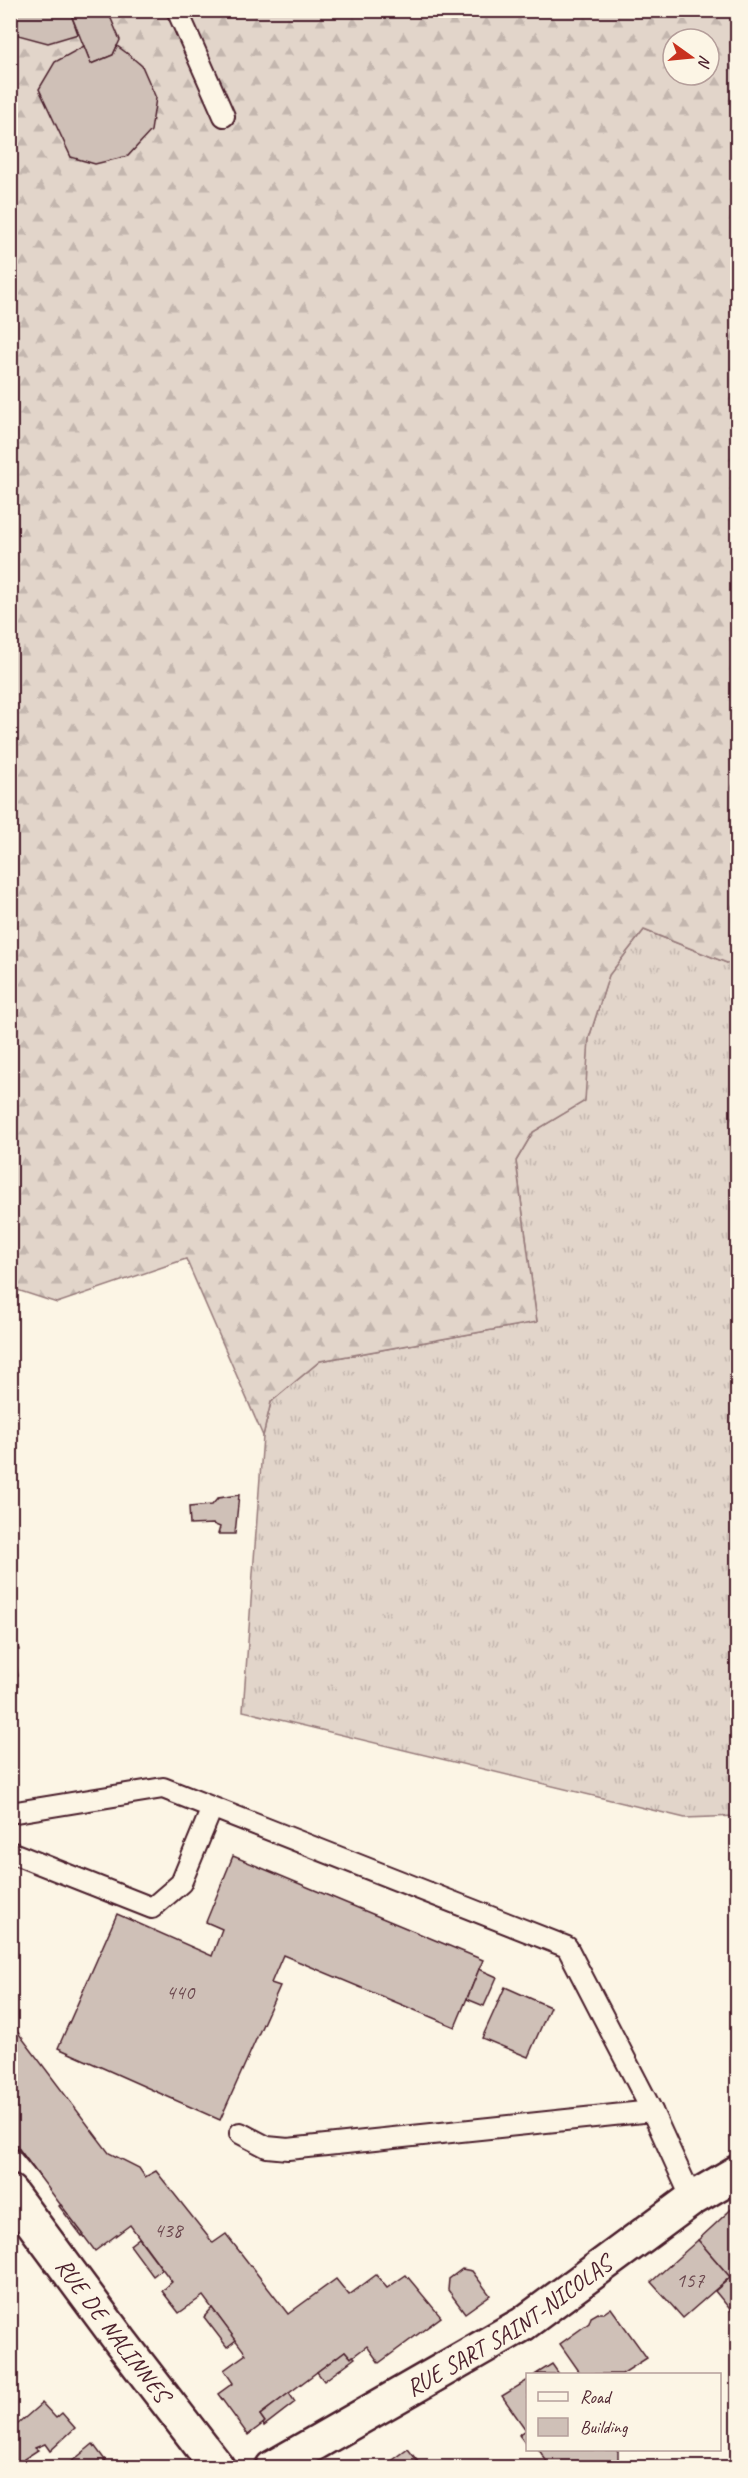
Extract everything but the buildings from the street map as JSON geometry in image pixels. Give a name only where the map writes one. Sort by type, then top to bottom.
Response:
[{"type":"street","name":"RUE SART SAINT-NICOLAS","points":[[272,2468],[523,2324],[692,2199],[738,2172]]},
{"type":"street","name":"RUE DE NALINNES","points":[[10,2192],[218,2468]]},
{"type":"lane","points":[[177,10],[224,116]]},
{"type":"lane","points":[[10,1813],[163,1788],[567,1947],[652,2110],[692,2199]]},
{"type":"lane","points":[[10,1852],[152,1908],[180,1883],[212,1808]]},
{"type":"lane","points":[[240,2133],[267,2147],[288,2149],[652,2110]]},
{"type":"green space","points":[[10,11],[737,11],[737,967],[644,930],[609,975],[589,1038],[585,1101],[533,1132],[516,1161],[537,1322],[320,1361],[271,1402],[263,1436],[186,1259],[57,1303],[11,1288]]},
{"type":"green space","points":[[644,930],[737,967],[737,1816],[685,1818],[243,1711],[263,1436],[271,1402],[320,1361],[537,1322],[516,1161],[533,1132],[584,1101],[589,1038],[609,975]]}]
